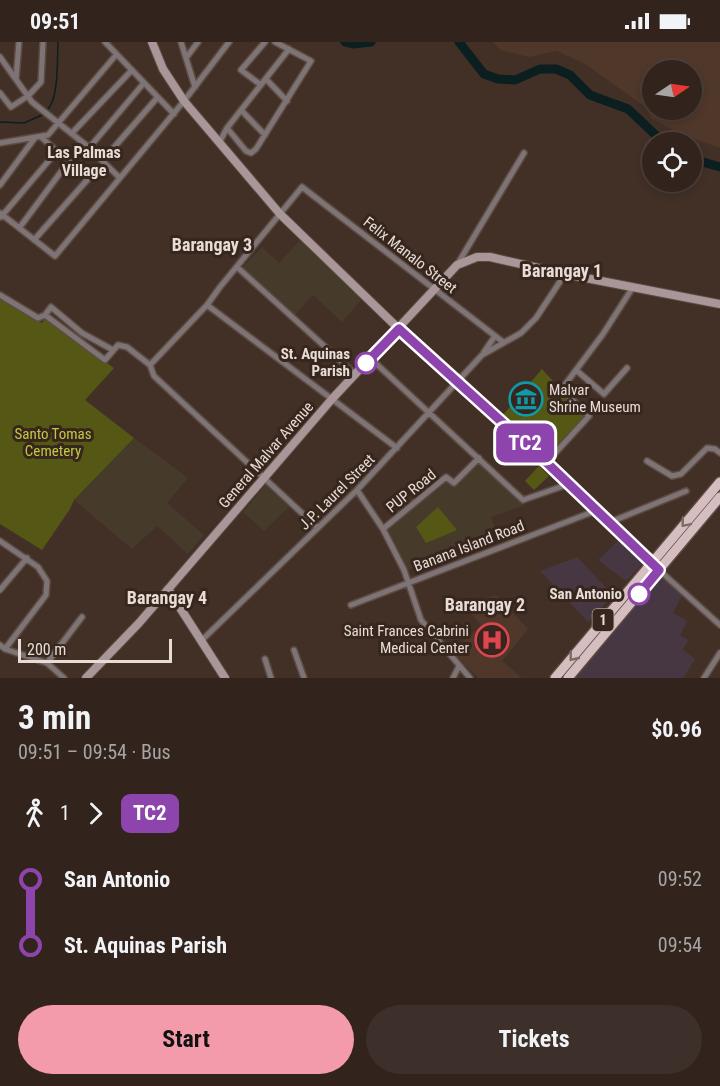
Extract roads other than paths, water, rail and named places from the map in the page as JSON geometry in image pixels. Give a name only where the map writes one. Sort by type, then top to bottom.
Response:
[{"type":"highway","name":"1","points":[[555,678],[720,482]]},
{"type":"highway","name":"1","points":[[568,678],[720,497]]},
{"type":"main road","points":[[152,42],[163,69],[184,101],[280,214],[399,329]]},
{"type":"main road","name":"General Malvar Avenue","points":[[86,678],[138,624],[332,399],[457,266],[477,257],[490,257],[720,304]]},
{"type":"main road","points":[[168,589],[225,678]]},
{"type":"street","points":[[16,79],[19,42]]},
{"type":"street","points":[[0,93],[11,108],[28,96],[41,82],[43,42]]},
{"type":"street","points":[[105,42],[174,114]]},
{"type":"street","points":[[181,42],[195,87]]},
{"type":"street","points":[[186,58],[198,42]]},
{"type":"street","points":[[57,151],[1,216],[20,227],[55,256],[174,114],[229,42]]},
{"type":"street","points":[[261,85],[241,70],[265,42]]},
{"type":"street","points":[[227,128],[246,151],[251,153],[287,102],[311,62],[274,42]]},
{"type":"street","points":[[219,143],[227,128],[289,49]]},
{"type":"street","points":[[1,144],[48,135],[116,55]]},
{"type":"street","points":[[0,57],[32,102],[72,133],[120,177]]},
{"type":"street","points":[[72,133],[131,71]]},
{"type":"street","points":[[266,79],[287,102]]},
{"type":"street","points":[[89,148],[143,84]]},
{"type":"street","points":[[103,160],[157,98]]},
{"type":"street","points":[[241,110],[265,135]]},
{"type":"street","points":[[34,240],[88,179],[41,137]]},
{"type":"street","points":[[0,185],[34,139]]},
{"type":"street","points":[[457,266],[524,153]]},
{"type":"street","points":[[20,227],[69,161]]},
{"type":"street","name":"Felix Manalo Street","points":[[280,214],[302,187],[503,342]]},
{"type":"street","points":[[150,365],[207,305],[280,214]]},
{"type":"street","points":[[237,267],[355,374]]},
{"type":"street","name":"J.P. Laurel Street","points":[[482,355],[521,333],[536,318],[565,274]]},
{"type":"street","points":[[546,462],[589,416],[563,391],[564,386],[603,334],[633,287]]},
{"type":"street","points":[[0,295],[38,318],[45,315],[51,307],[82,333],[113,350]]},
{"type":"street","points":[[207,305],[397,448]]},
{"type":"street","points":[[45,315],[105,360],[118,345],[127,347],[150,365],[154,376],[318,528]]},
{"type":"street","points":[[399,329],[546,462],[608,523],[720,625]]},
{"type":"street","name":"J.P. Laurel Street","points":[[202,640],[357,490],[458,383],[495,336]]},
{"type":"street","points":[[370,358],[523,500],[569,484]]},
{"type":"street","points":[[576,370],[604,394],[627,368]]},
{"type":"street","points":[[647,461],[672,476],[676,476],[681,474],[707,448],[715,449],[720,453]]},
{"type":"street","name":"PUP Road","points":[[383,529],[446,477],[454,483],[478,458]]},
{"type":"street","points":[[357,490],[383,529],[410,582],[421,620],[470,678]]},
{"type":"street","points":[[608,523],[686,491]]},
{"type":"street","name":"Banana Island Road","points":[[351,605],[596,511]]},
{"type":"street","points":[[0,541],[38,567],[47,581],[46,595],[3,647],[47,663],[64,678]]},
{"type":"street","points":[[0,590],[27,558]]},
{"type":"street","points":[[47,663],[82,617]]},
{"type":"street","points":[[294,650],[304,678]]},
{"type":"street","points":[[704,678],[720,652]]},
{"type":"street","points":[[265,659],[271,678]]},
{"type":"street","points":[[453,678],[459,666]]},
{"type":"waterway","points":[[48,109],[56,87],[58,42]]},
{"type":"waterway","points":[[345,42],[353,44],[371,42]]},
{"type":"waterway","points":[[459,42],[484,74],[498,79],[515,80],[540,69],[556,69],[570,75],[590,95],[628,109],[652,132]]},
{"type":"waterway","points":[[0,122],[24,123],[42,115]]},
{"type":"waterway","points":[[702,162],[720,167]]},
{"type":"place","name":"St. Aquinas Parish","points":[[366,363]]},
{"type":"place","name":"Malvar Shrine Museum","points":[[526,399]]},
{"type":"place","name":"San Antonio","points":[[639,594]]},
{"type":"place","name":"Saint Frances Cabrini Medical Center","points":[[492,640]]},
{"type":"district","name":"Las Palmas Village","points":[[84,161]]},
{"type":"district","name":"Barangay 3","points":[[212,244]]},
{"type":"district","name":"Barangay 1","points":[[562,270]]},
{"type":"district","name":"Barangay 4","points":[[167,597]]},
{"type":"district","name":"Barangay 2","points":[[485,604]]},
{"type":"park label","name":"Santo Tomas Cemetery","points":[[53,442]]}]
